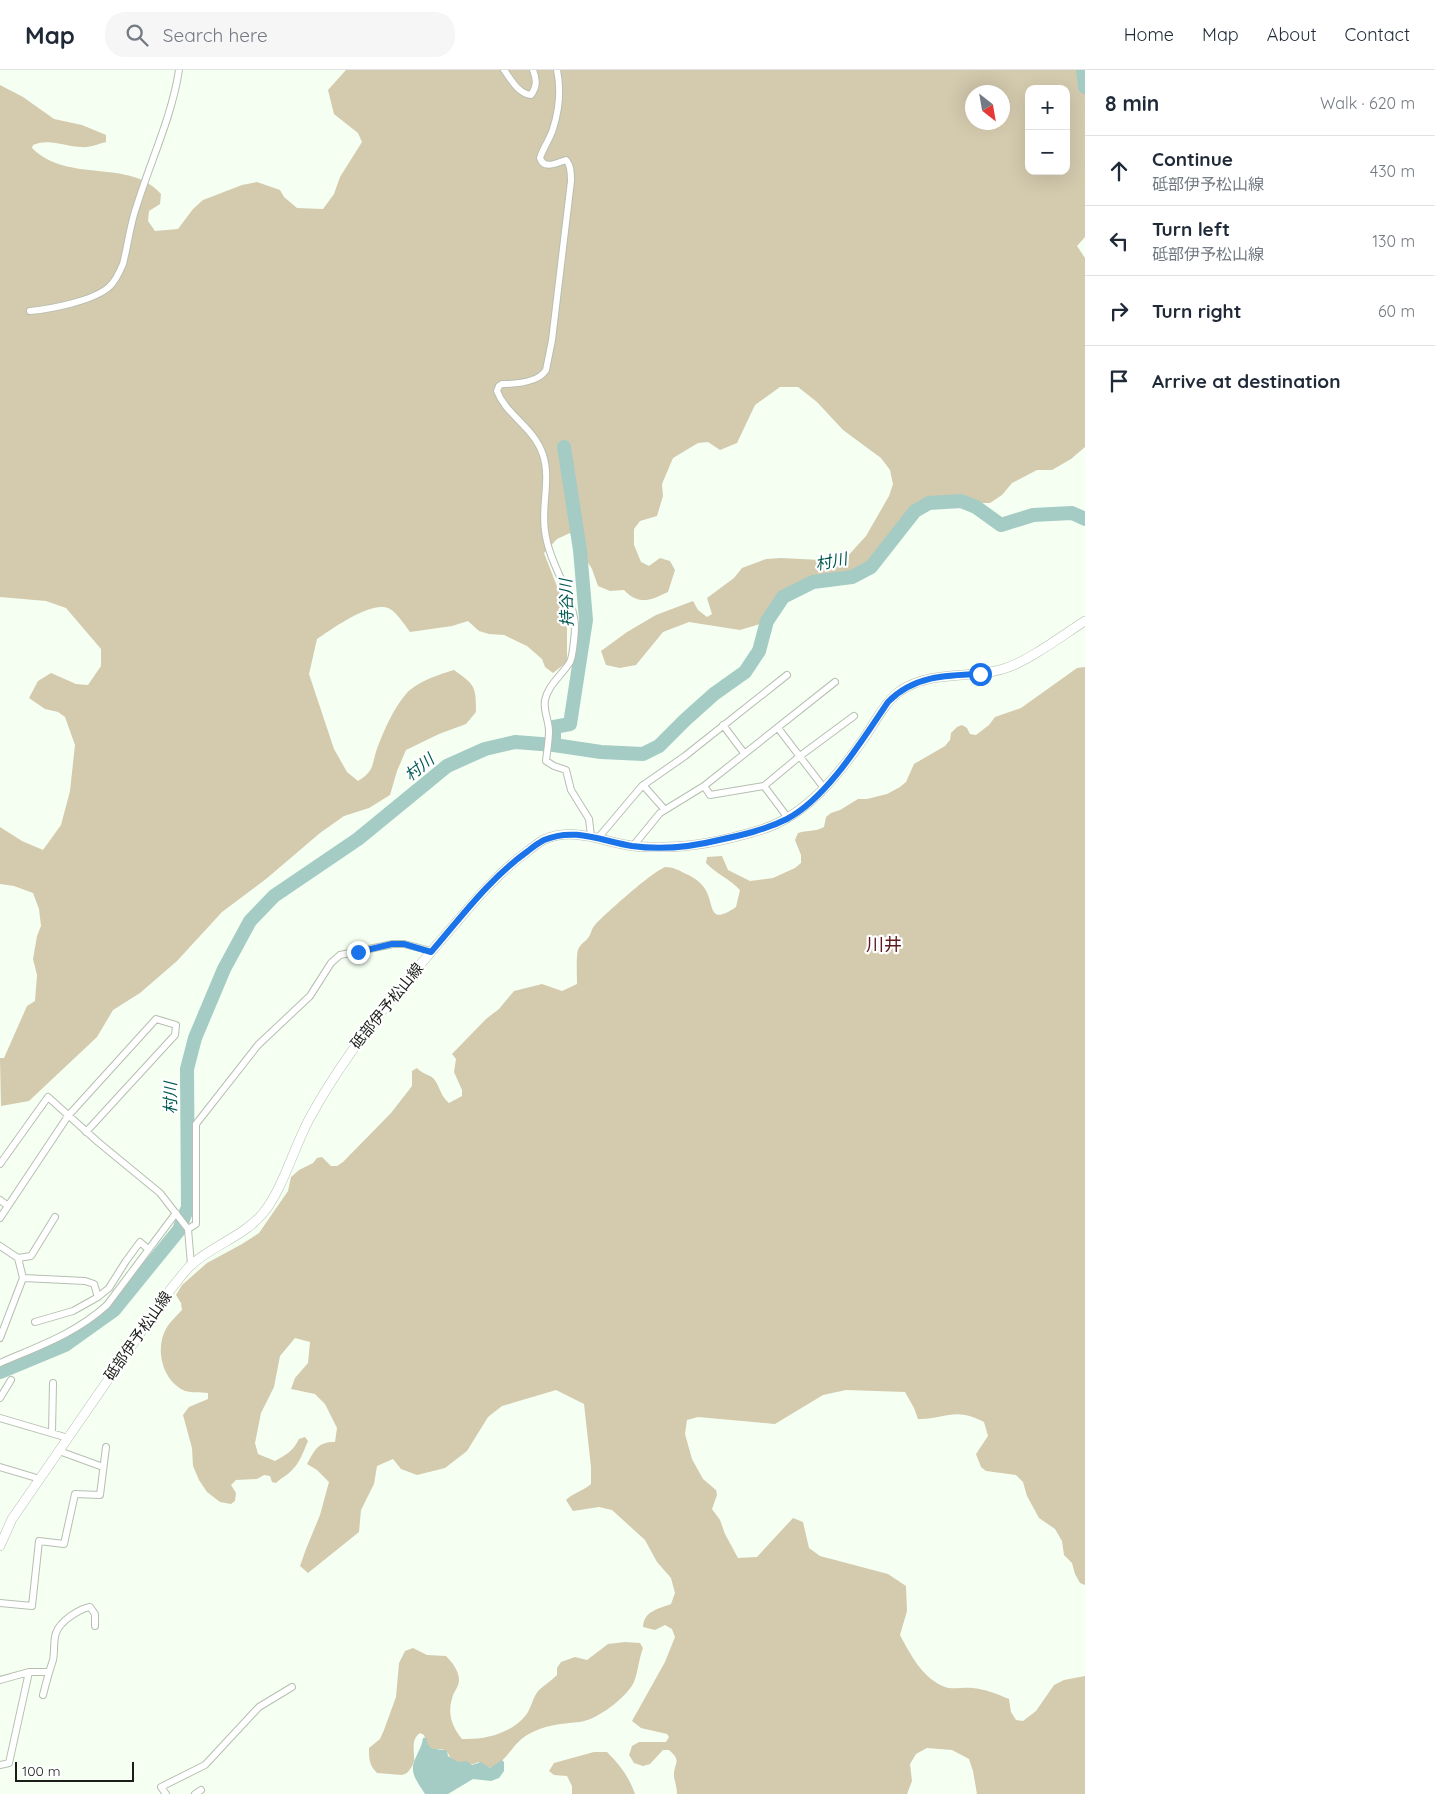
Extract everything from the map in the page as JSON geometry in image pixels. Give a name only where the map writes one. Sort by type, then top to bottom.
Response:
[{"type":"main road","name":"砥部伊予松山線","points":[[0,1546],[12,1519],[154,1312],[191,1265],[247,1229],[264,1212],[277,1190],[304,1127],[341,1065],[431,952],[491,882],[517,859],[543,840],[566,834],[594,837],[634,846],[659,848],[694,846],[763,830],[788,818],[824,788],[843,767],[888,702],[897,693],[920,681],[933,677],[980,674],[1007,668],[1020,662],[1085,621]]},
{"type":"street","points":[[30,311],[49,309],[92,297],[109,287],[114,281],[122,266],[136,207],[172,104],[179,70]]},
{"type":"street","points":[[504,70],[520,90],[527,95],[531,95],[535,90],[534,70]]},
{"type":"street","points":[[557,70],[559,91],[557,112],[553,131],[540,161],[551,165],[566,160],[570,169],[571,181],[552,340],[546,370],[543,375],[536,379],[502,384],[497,391],[500,399],[531,432],[539,444],[544,457],[546,469],[543,519],[545,536],[553,564],[569,597],[575,627],[571,661],[552,686],[545,701],[549,730],[546,761],[566,770],[571,790],[589,819],[594,837]]},
{"type":"street","points":[[594,837],[643,785],[685,756],[787,675]]},
{"type":"street","points":[[634,846],[660,813],[704,786],[835,682]]},
{"type":"street","points":[[704,786],[710,795],[764,786],[800,756],[854,716]]},
{"type":"street","points":[[724,725],[744,753]]},
{"type":"street","points":[[778,728],[824,788]]},
{"type":"street","points":[[643,785],[664,810]]},
{"type":"street","points":[[764,786],[788,818]]},
{"type":"street","points":[[188,1229],[196,1224],[196,1124],[258,1045],[310,996],[331,963],[340,955],[392,944],[404,944],[431,952]]},
{"type":"street","points":[[0,1218],[68,1116],[156,1019],[176,1026],[175,1035],[86,1132]]},
{"type":"street","points":[[0,1164],[48,1096],[86,1132],[160,1193],[188,1229],[191,1265]]},
{"type":"street","points":[[0,1200],[8,1206]]},
{"type":"street","points":[[0,1363],[68,1334],[94,1316],[106,1305],[148,1249],[177,1215]]},
{"type":"street","points":[[18,1258],[31,1256],[55,1217]]},
{"type":"street","points":[[35,1322],[73,1311],[98,1297],[109,1288],[140,1242],[148,1249]]},
{"type":"street","points":[[0,1246],[18,1258],[23,1278],[0,1338]]},
{"type":"street","points":[[23,1278],[84,1281],[94,1284],[98,1297]]},
{"type":"street","points":[[0,1398],[11,1380]]},
{"type":"street","points":[[52,1433],[53,1383]]},
{"type":"street","points":[[0,1418],[68,1438]]},
{"type":"street","points":[[0,1603],[32,1606],[39,1541],[64,1544],[75,1494],[100,1495],[106,1447]]},
{"type":"street","points":[[59,1451],[103,1467]]},
{"type":"street","points":[[0,1467],[40,1479]]},
{"type":"street","points":[[43,1695],[53,1659],[55,1633],[60,1626],[82,1609],[90,1607],[95,1614],[95,1626]]},
{"type":"street","points":[[0,1680],[29,1672],[48,1672]]},
{"type":"street","points":[[0,1765],[9,1763],[29,1672]]},
{"type":"street","points":[[166,1794],[161,1787],[205,1765],[259,1707],[292,1687]]},
{"type":"shaded area","points":[[346,70],[1085,70],[1085,237],[1077,246],[1085,258],[1085,447],[1071,459],[1052,470],[1037,470],[1012,483],[1002,495],[990,503],[978,503],[961,495],[928,498],[912,505],[867,565],[848,574],[815,578],[776,600],[760,624],[740,630],[689,622],[663,632],[636,665],[620,668],[606,665],[601,651],[627,632],[656,615],[693,601],[698,610],[707,617],[712,614],[707,598],[734,578],[742,568],[766,559],[821,560],[846,558],[866,536],[889,496],[893,484],[890,470],[881,458],[843,430],[817,402],[798,387],[780,387],[755,405],[737,443],[720,450],[708,442],[698,443],[673,458],[662,484],[663,496],[657,516],[640,521],[634,529],[634,545],[641,562],[649,566],[660,558],[670,561],[675,570],[668,592],[651,599],[640,600],[624,590],[610,591],[598,586],[592,569],[570,533],[557,539],[544,553],[560,594],[567,622],[567,662],[553,673],[545,667],[542,659],[527,646],[504,635],[479,631],[468,621],[452,626],[410,632],[395,613],[383,607],[363,611],[342,622],[317,639],[309,674],[334,749],[347,772],[358,781],[370,770],[390,718],[406,694],[422,682],[454,670],[473,687],[476,697],[476,712],[466,724],[439,734],[406,750],[390,795],[369,808],[344,816],[320,833],[266,879],[222,912],[177,961],[140,993],[113,1010],[97,1037],[29,1101],[1,1106],[0,1058],[4,1058],[27,1006],[35,1001],[37,975],[33,959],[37,936],[41,926],[39,909],[33,893],[14,886],[0,884],[0,827],[22,841],[43,850],[61,825],[70,791],[75,745],[65,717],[58,712],[45,709],[29,698],[38,681],[51,673],[76,684],[88,685],[101,666],[101,649],[66,608],[46,601],[0,597],[0,85],[23,97],[54,119],[82,125],[106,135],[106,142],[88,147],[45,142],[33,145],[32,148],[46,159],[63,165],[116,173],[148,183],[161,194],[160,204],[149,211],[148,221],[155,231],[178,229],[193,209],[203,200],[242,185],[257,182],[280,190],[284,197],[297,208],[323,209],[334,194],[340,177],[362,142],[358,133],[334,114],[328,90]]},
{"type":"shaded area","points":[[1085,667],[1085,1585],[1080,1583],[1072,1563],[1064,1555],[1062,1541],[1055,1529],[1039,1518],[1027,1496],[1023,1482],[1016,1475],[986,1471],[981,1467],[976,1454],[988,1436],[984,1422],[967,1415],[959,1414],[918,1419],[905,1392],[846,1390],[823,1395],[775,1424],[698,1417],[687,1420],[685,1434],[692,1459],[703,1479],[716,1490],[717,1495],[712,1509],[720,1520],[738,1558],[757,1557],[793,1518],[803,1522],[809,1548],[820,1556],[888,1574],[906,1586],[907,1611],[900,1635],[918,1665],[937,1683],[948,1688],[982,1689],[1009,1699],[1011,1712],[1016,1720],[1023,1721],[1036,1711],[1054,1685],[1064,1680],[1085,1676],[1085,1794],[977,1794],[969,1759],[952,1750],[927,1748],[916,1754],[910,1764],[912,1781],[907,1794],[677,1794],[674,1777],[676,1757],[669,1750],[663,1750],[650,1764],[643,1766],[634,1763],[629,1755],[632,1746],[639,1742],[666,1742],[669,1737],[667,1734],[641,1728],[632,1721],[665,1662],[675,1637],[672,1629],[665,1625],[655,1630],[643,1627],[644,1622],[652,1611],[671,1604],[675,1593],[671,1578],[657,1562],[645,1540],[612,1510],[599,1507],[573,1511],[566,1500],[591,1484],[591,1467],[584,1404],[556,1390],[502,1406],[488,1417],[467,1451],[445,1468],[417,1475],[401,1469],[393,1459],[377,1466],[374,1484],[361,1510],[359,1532],[308,1573],[300,1566],[320,1515],[329,1482],[317,1470],[307,1464],[320,1445],[335,1442],[337,1428],[325,1404],[315,1394],[291,1389],[295,1378],[308,1363],[310,1342],[295,1338],[280,1356],[274,1387],[261,1413],[255,1443],[258,1454],[275,1461],[289,1452],[299,1439],[305,1437],[308,1441],[300,1460],[290,1472],[276,1483],[272,1482],[270,1476],[264,1475],[257,1479],[236,1480],[231,1485],[236,1493],[235,1501],[231,1504],[220,1502],[207,1492],[193,1466],[192,1448],[183,1415],[189,1407],[208,1399],[208,1393],[185,1391],[171,1380],[162,1363],[161,1344],[163,1335],[167,1327],[182,1310],[181,1303],[176,1295],[182,1285],[207,1263],[259,1233],[288,1191],[291,1177],[299,1170],[313,1163],[317,1158],[322,1157],[331,1166],[337,1166],[343,1162],[391,1113],[412,1086],[412,1071],[417,1068],[434,1079],[444,1098],[449,1103],[462,1096],[462,1090],[454,1072],[456,1059],[452,1054],[486,1019],[499,1009],[514,991],[542,984],[562,991],[577,984],[578,950],[589,937],[594,927],[630,893],[660,870],[666,867],[671,868],[693,878],[705,889],[713,911],[720,915],[727,913],[736,907],[740,890],[706,863],[707,857],[722,856],[728,870],[750,881],[773,878],[795,868],[801,863],[801,855],[795,840],[798,833],[818,830],[824,827],[826,817],[858,799],[867,799],[887,794],[900,787],[906,782],[914,764],[945,746],[950,740],[951,733],[957,727],[962,725],[967,728],[970,734],[976,735],[989,725],[995,717],[1021,708],[1077,668]]},
{"type":"shaded area","points":[[640,1643],[643,1648],[634,1682],[618,1701],[602,1713],[586,1721],[552,1726],[527,1735],[517,1743],[501,1762],[490,1768],[478,1762],[470,1765],[456,1762],[442,1749],[432,1749],[427,1745],[424,1735],[420,1733],[414,1743],[414,1763],[407,1773],[402,1775],[377,1773],[371,1764],[369,1748],[380,1739],[384,1730],[396,1697],[399,1663],[405,1651],[413,1648],[427,1655],[446,1656],[453,1664],[458,1673],[459,1680],[451,1701],[451,1719],[462,1739],[470,1739],[497,1734],[520,1722],[528,1712],[539,1690],[557,1675],[557,1668],[561,1662],[575,1657],[587,1660],[608,1644]]},
{"type":"shaded area","points":[[594,1752],[607,1752],[624,1772],[635,1794],[572,1794],[572,1786],[567,1776],[554,1775],[549,1771],[554,1763]]},
{"type":"water","points":[[423,1738],[426,1738],[431,1748],[447,1751],[448,1756],[458,1762],[466,1761],[472,1765],[481,1762],[490,1768],[502,1760],[504,1762],[504,1771],[499,1778],[491,1781],[473,1779],[448,1794],[425,1794],[413,1772],[414,1762]]},
{"type":"waterway","points":[[1083,70],[1085,87]]},
{"type":"waterway","name":"持谷川","points":[[554,745],[554,727],[570,724],[586,620],[580,550],[564,447]]},
{"type":"waterway","name":"村川","points":[[0,1372],[65,1345],[114,1310],[179,1230],[188,1207],[187,1069],[195,1038],[224,969],[250,921],[274,896],[358,839],[447,766],[485,749],[515,742],[554,745],[601,752],[643,754],[659,746],[714,694],[745,672],[759,651],[767,621],[783,597],[813,582],[852,577],[871,567],[915,511],[929,503],[961,501],[976,507],[1001,525],[1033,515],[1072,513],[1085,519]]},
{"type":"district","name":"川井","points":[[884,945]]},
{"type":"route","points":[[358,952],[392,944],[404,944],[431,952],[491,882],[517,859],[543,840],[566,834],[591,836],[634,846],[659,848],[694,846],[763,830],[798,812],[824,788],[850,758],[888,702],[897,693],[908,686],[933,677],[980,674]]}]
